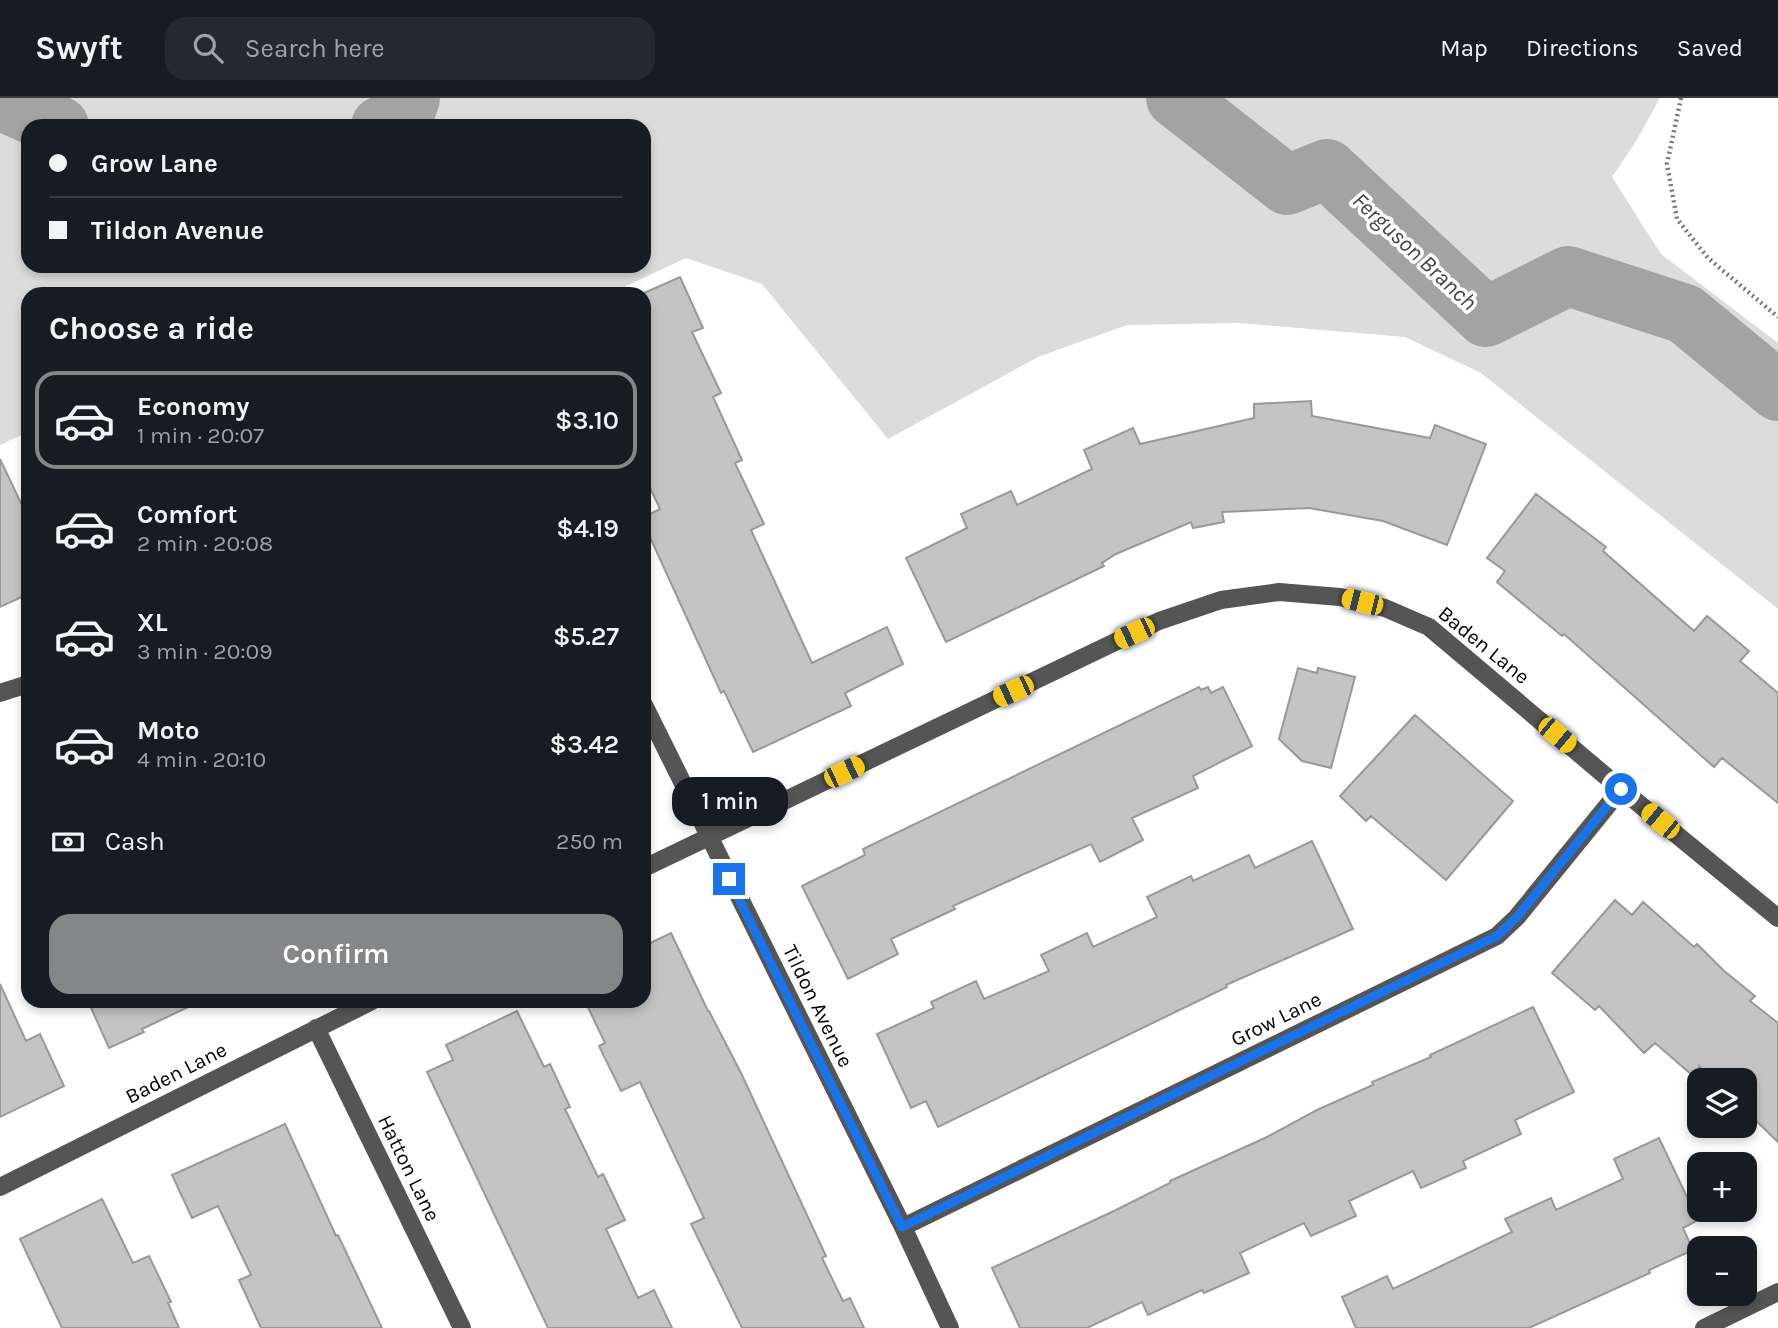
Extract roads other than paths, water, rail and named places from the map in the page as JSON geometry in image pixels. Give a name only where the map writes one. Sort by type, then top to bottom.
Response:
[{"type":"street","name":"Baden Lane","points":[[651,864],[1158,621],[1221,600],[1279,592],[1339,597],[1385,608],[1429,627],[1778,918]]},
{"type":"street","points":[[0,693],[21,686]]},
{"type":"street","name":"Tildon Avenue","points":[[651,719],[950,1328]]},
{"type":"street","name":"Grow Lane","points":[[902,1227],[1497,936],[1517,917],[1621,789]]},
{"type":"street","name":"Baden Lane","points":[[0,1187],[357,1008]]},
{"type":"street","name":"Hatton Lane","points":[[316,1028],[462,1328]]},
{"type":"street","points":[[1704,1328],[1778,1292]]},
{"type":"waterway","name":"Ferguson Branch","points":[[396,119],[404,115],[410,98]]},
{"type":"waterway","name":"Ferguson Branch","points":[[1176,98],[1287,185],[1327,169],[1486,317],[1568,276],[1685,314],[1778,391]]},
{"type":"waterway","name":"Ferguson Branch","points":[[0,103],[4,102],[43,119]]}]
